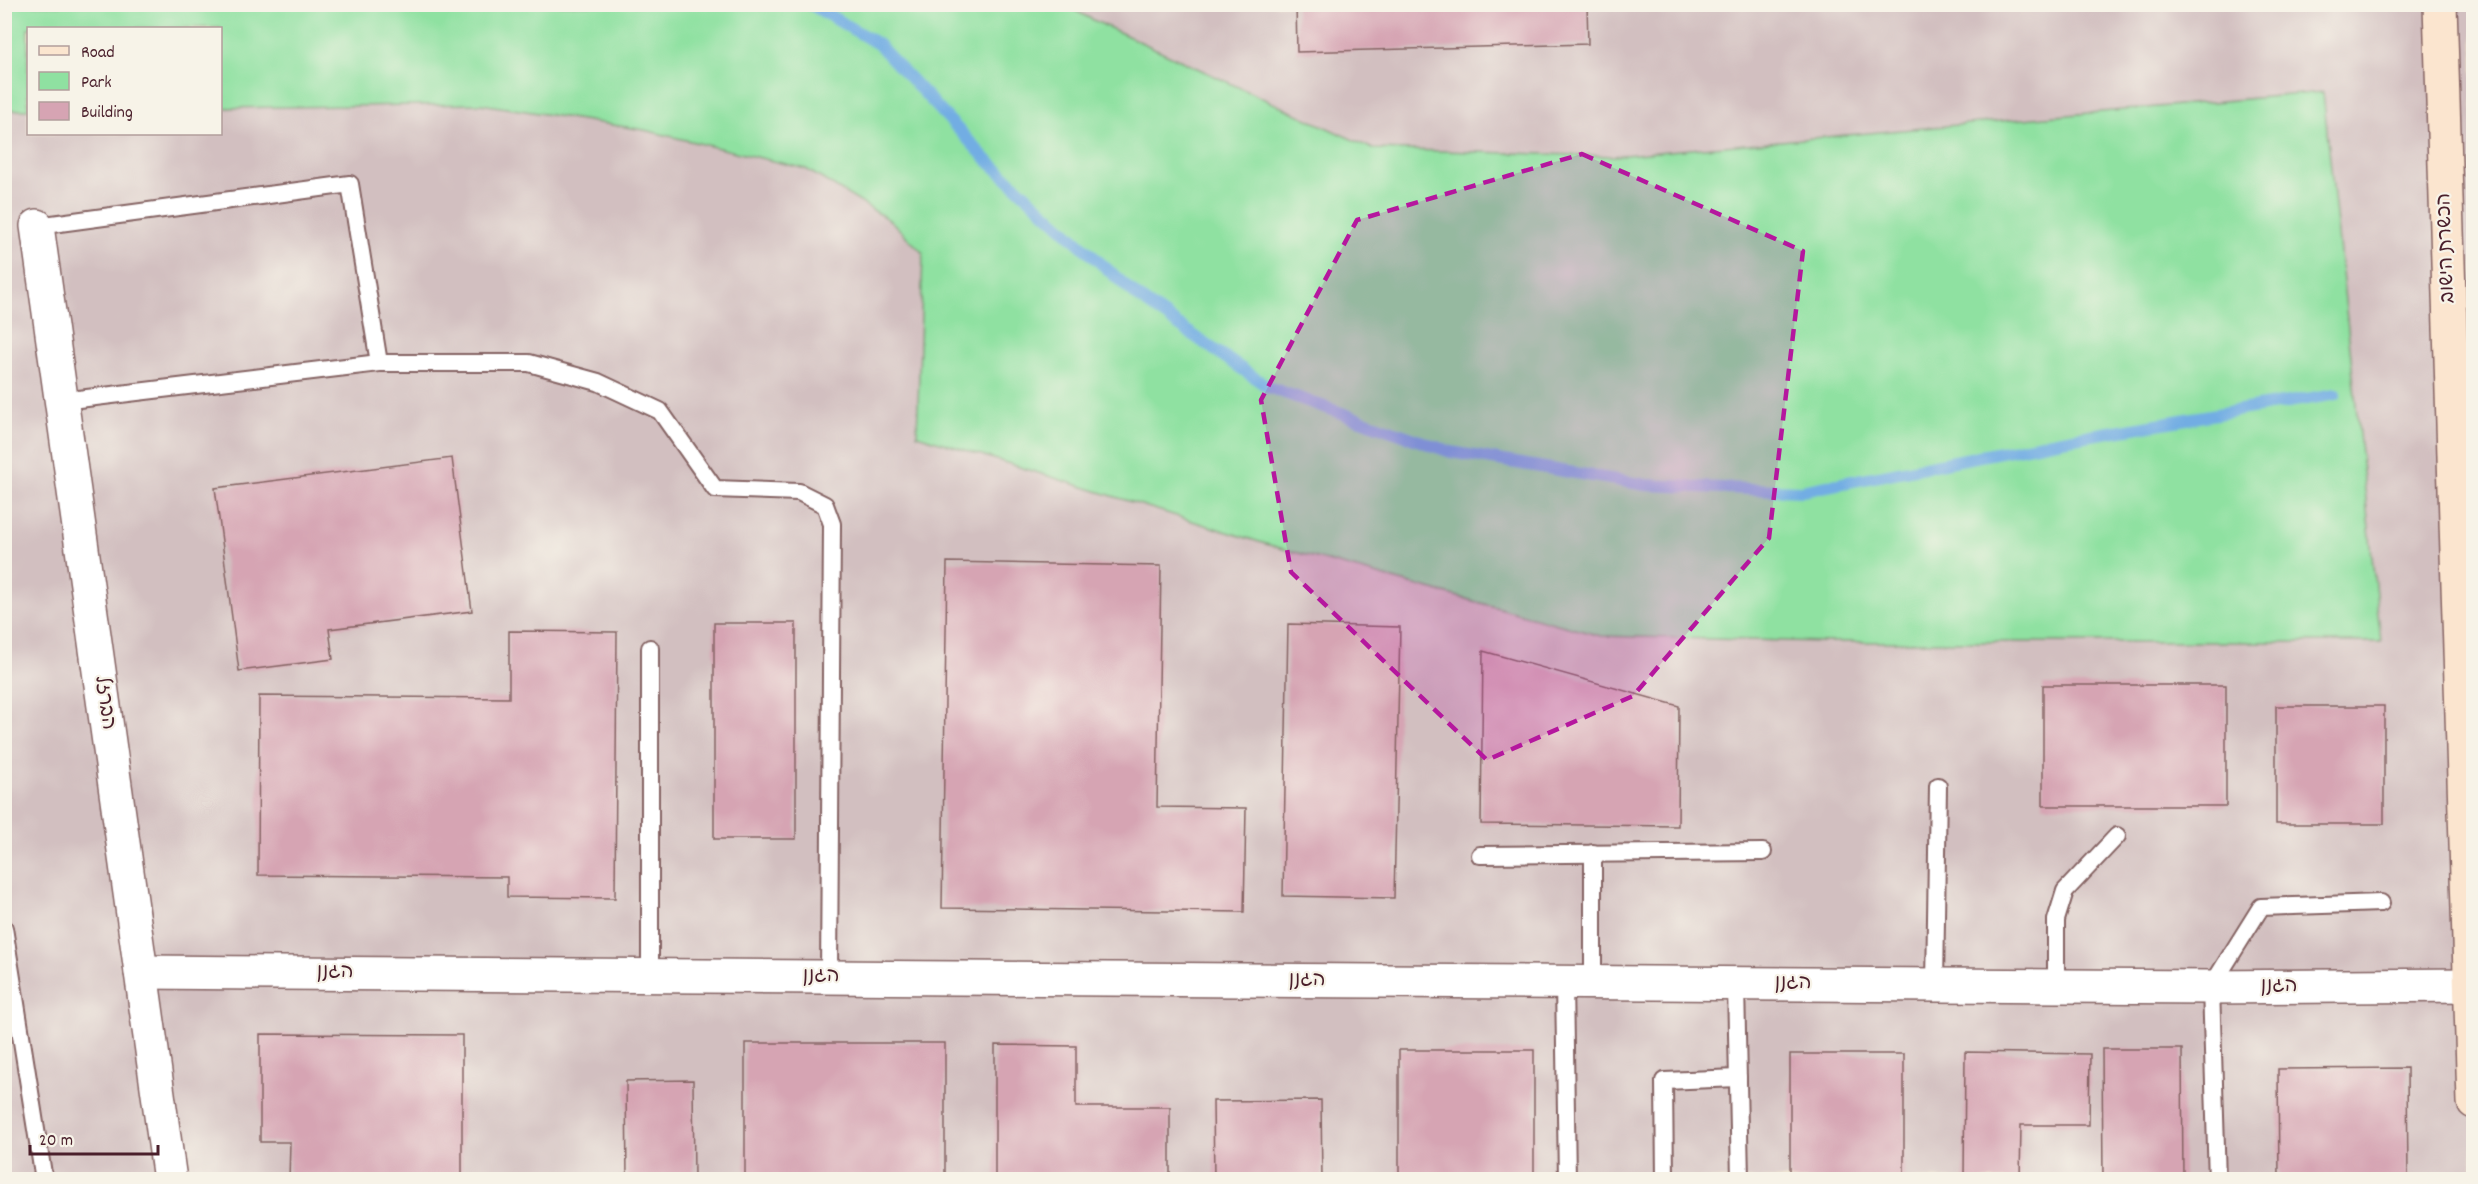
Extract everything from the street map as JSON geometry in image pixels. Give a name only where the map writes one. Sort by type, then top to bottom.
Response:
[{"type":"street","name":"הכשרת הישוב","points":[[2440,4],[2474,1102]]},
{"type":"street","name":"הברזל","points":[[37,226],[170,1179]]},
{"type":"street","name":"הגנן","points":[[141,972],[2211,987],[2471,985]]},
{"type":"lane","points":[[37,226],[350,184],[379,363]]},
{"type":"lane","points":[[62,401],[379,363],[529,363],[598,382],[660,411],[715,489],[799,492],[825,505],[832,524],[829,977]]},
{"type":"lane","points":[[650,648],[650,976]]},
{"type":"lane","points":[[1935,985],[1938,786]]},
{"type":"lane","points":[[2055,986],[2055,920],[2065,891],[2117,836]]},
{"type":"lane","points":[[1480,855],[1762,852]]},
{"type":"lane","points":[[1567,1179],[1579,982],[1593,853]]},
{"type":"lane","points":[[2217,1179],[2211,987],[2260,907],[2381,903]]},
{"type":"lane","points":[[4,928],[44,1179]]},
{"type":"lane","points":[[1736,984],[1740,1179]]},
{"type":"lane","points":[[1665,1179],[1664,1081],[1738,1078]]},
{"type":"highlighted area","points":[[1582,154],[1803,251],[1769,538],[1633,696],[1487,760],[1291,572],[1261,400],[1357,220]]},
{"type":"shaded area","points":[[5,5],[2473,5],[2473,1179],[5,1179]]},
{"type":"green space","points":[[4,5],[1065,5],[1373,149],[1613,156],[2323,92],[2381,642],[1822,642],[1601,636],[1269,545],[917,435],[923,253],[891,221],[806,169],[644,130],[481,104],[222,108],[222,27],[27,27],[27,110],[5,110]]},
{"type":"building","points":[[1296,4],[1587,4],[1588,44],[1297,52]]},
{"type":"building","points":[[452,458],[472,611],[329,629],[333,659],[239,671],[215,488]]},
{"type":"building","points":[[947,562],[1161,566],[1157,807],[1246,808],[1244,912],[942,908]]},
{"type":"building","points":[[714,623],[796,623],[796,839],[714,839]]},
{"type":"building","points":[[1288,624],[1400,627],[1394,898],[1283,896]]},
{"type":"building","points":[[509,631],[617,632],[615,898],[507,897],[507,877],[258,875],[259,696],[509,698]]},
{"type":"building","points":[[1483,651],[1679,706],[1678,826],[1481,824]]},
{"type":"building","points":[[2043,685],[2226,685],[2226,806],[2043,806]]},
{"type":"building","points":[[2276,706],[2384,706],[2384,824],[2276,824]]},
{"type":"building","points":[[260,1034],[462,1035],[462,1180],[289,1180],[290,1142],[260,1142]]},
{"type":"building","points":[[745,1043],[945,1043],[945,1180],[745,1180]]},
{"type":"building","points":[[995,1045],[1076,1046],[1076,1107],[1170,1107],[1170,1180],[995,1180]]},
{"type":"building","points":[[2102,1049],[2182,1049],[2183,1180],[2103,1180]]},
{"type":"building","points":[[1399,1050],[1534,1050],[1534,1180],[1399,1180]]},
{"type":"building","points":[[1965,1052],[2090,1054],[2089,1125],[2021,1125],[2020,1180],[1964,1180]]},
{"type":"building","points":[[1790,1054],[1904,1054],[1904,1180],[1790,1180]]},
{"type":"building","points":[[2407,1068],[2408,1180],[2279,1180],[2278,1069]]},
{"type":"building","points":[[693,1080],[694,1180],[627,1180],[626,1081]]},
{"type":"building","points":[[1321,1100],[1322,1180],[1214,1180],[1213,1101]]},
{"type":"waterway","points":[[810,4],[878,44],[988,161],[1138,297],[1268,387],[1451,452],[1646,485],[1802,491],[2062,440],[2336,394]]}]
